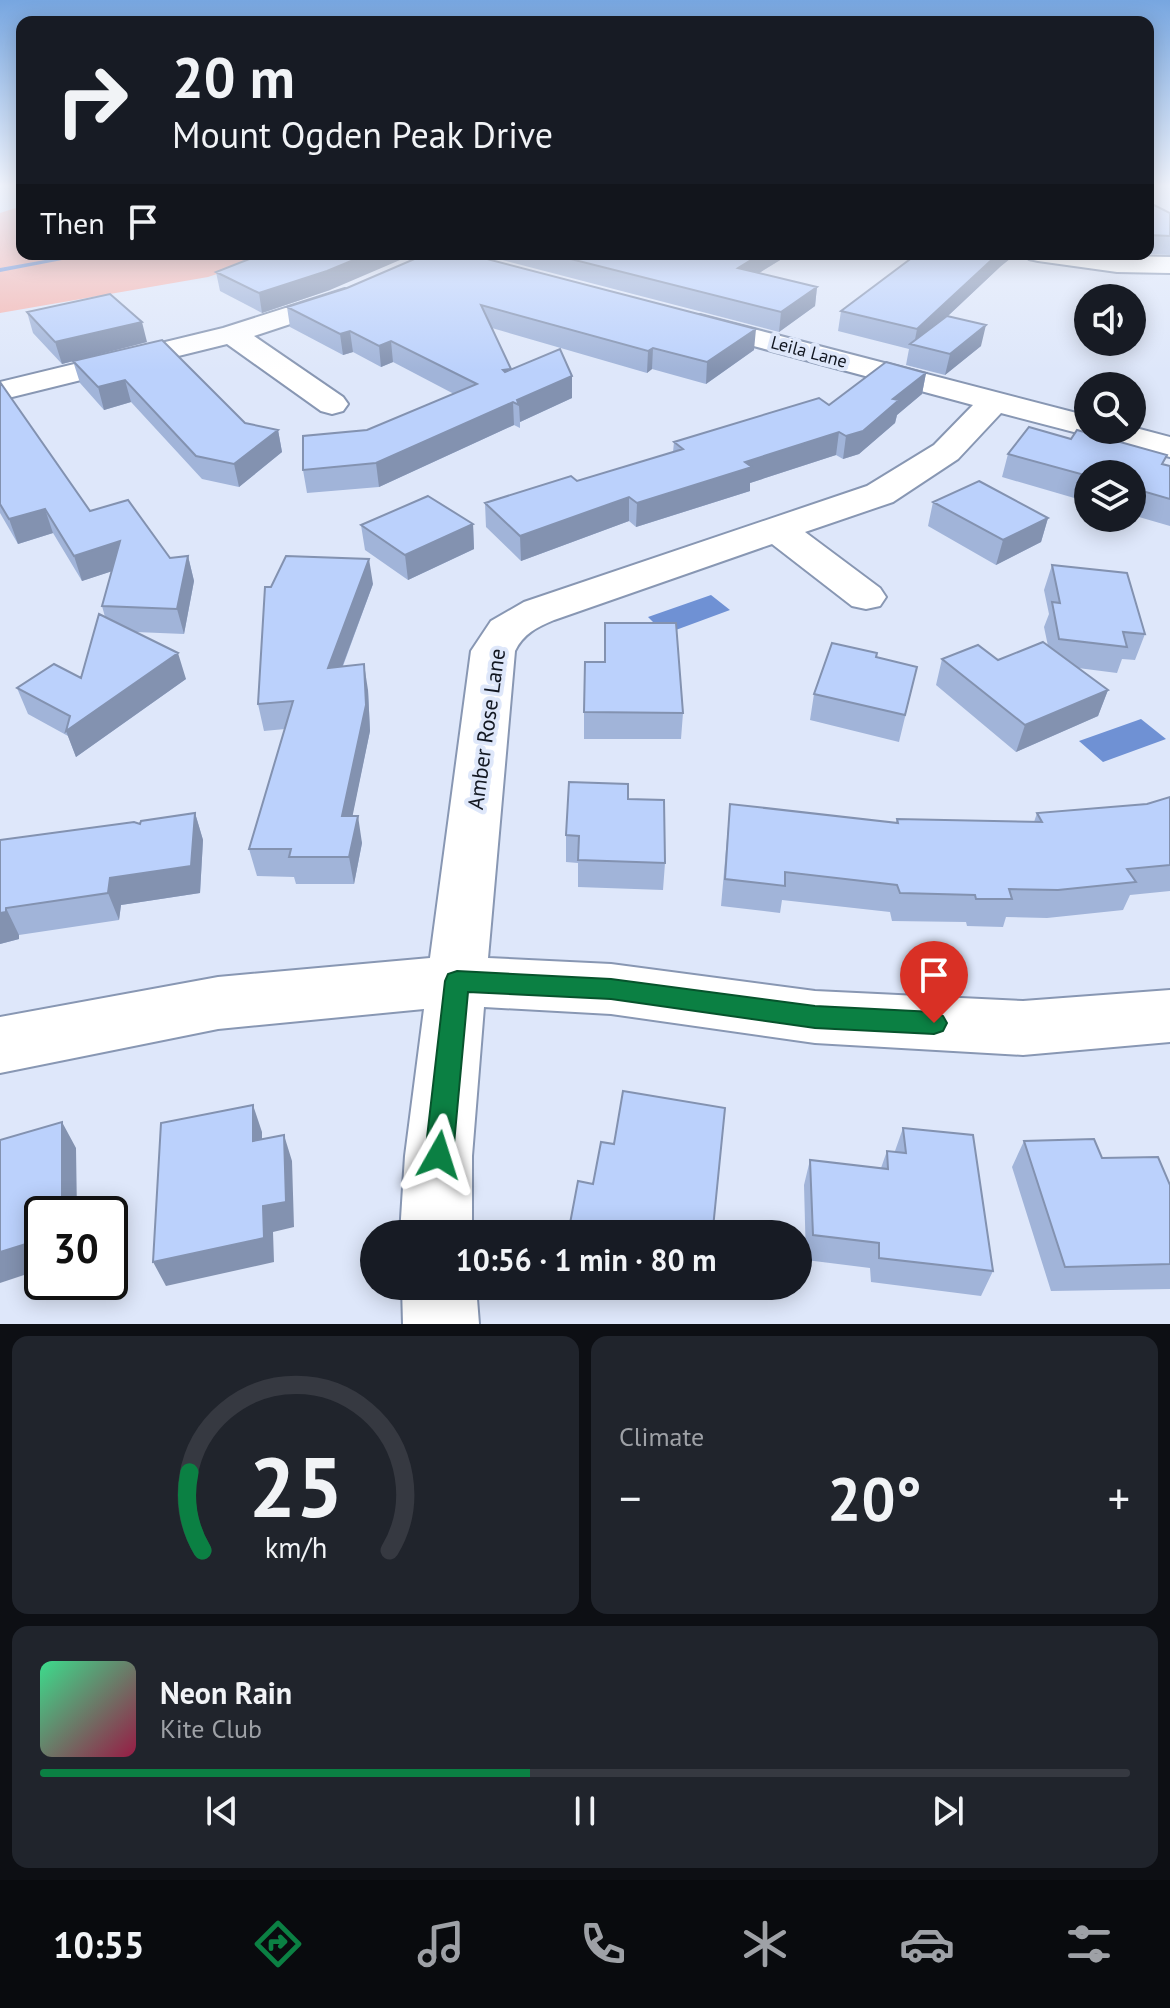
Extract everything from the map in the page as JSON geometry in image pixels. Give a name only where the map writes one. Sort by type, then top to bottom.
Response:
[{"type":"street","points":[[1085,260],[1170,265]]},
{"type":"street","points":[[0,391],[232,334],[306,311],[372,285]]},
{"type":"street","name":"Leila Lane","points":[[671,316],[1074,422]]},
{"type":"street","points":[[232,334],[332,404]]},
{"type":"street","name":"Amber Rose Lane","points":[[436,1220],[437,1172],[493,651],[503,632],[528,615],[870,498],[910,477],[946,452],[995,401]]},
{"type":"street","points":[[1146,441],[1170,447]]},
{"type":"street","points":[[778,530],[866,597]]},
{"type":"street","points":[[0,1045],[218,1003],[457,981],[611,989],[815,1017],[1023,1028],[1170,1016]]},
{"type":"street","points":[[440,1300],[441,1324]]},
{"type":"shaded area","points":[[0,247],[16,247],[16,260],[258,260],[208,277],[0,313]]},
{"type":"water","points":[[711,595],[730,610],[665,634],[648,617]]},
{"type":"water","points":[[1141,719],[1166,739],[1103,762],[1079,741]]},
{"type":"building","points":[[247,260],[354,260],[259,293],[216,272]]},
{"type":"building","points":[[412,260],[491,260],[756,329],[707,362],[653,348],[648,351],[481,305],[511,369],[503,370],[505,372],[560,349],[572,376],[517,400],[519,405],[513,402],[376,463],[303,470],[303,436],[367,430],[477,384],[391,341],[379,346],[350,331],[340,334],[287,307],[347,288]]},
{"type":"building","points":[[575,260],[751,260],[738,268],[817,287],[781,312]]},
{"type":"building","points":[[909,260],[992,260],[917,329],[841,311]]},
{"type":"building","points":[[110,294],[142,322],[55,342],[27,312]]},
{"type":"building","points":[[947,316],[986,325],[950,354],[910,344]]},
{"type":"building","points":[[162,340],[245,423],[278,430],[234,464],[196,456],[125,380],[98,387],[73,361]]},
{"type":"building","points":[[886,362],[926,373],[893,399],[899,400],[863,431],[846,436],[839,432],[745,462],[752,467],[637,503],[629,497],[520,536],[485,503],[571,476],[577,481],[683,449],[674,442],[819,398],[829,405]]},
{"type":"building","points":[[0,382],[90,511],[128,500],[170,558],[188,556],[177,609],[102,606],[120,541],[74,556],[45,509],[9,519],[0,504]]},
{"type":"building","points":[[1029,427],[1071,439],[1074,434],[1074,444],[1127,444],[1167,455],[1162,464],[1170,466],[1170,499],[1146,492],[1146,460],[1074,460],[1074,472],[1008,454]]},
{"type":"building","points":[[979,481],[1048,518],[1003,540],[933,502]]},
{"type":"building","points":[[428,496],[473,524],[405,555],[361,525]]},
{"type":"building","points":[[286,556],[369,559],[328,668],[364,664],[366,705],[342,816],[358,816],[349,857],[289,857],[291,849],[249,849],[293,701],[258,704],[265,587],[271,587]]},
{"type":"building","points":[[1052,565],[1127,573],[1145,634],[1123,632],[1127,647],[1059,639],[1052,602],[1060,603]]},
{"type":"building","points":[[99,614],[178,653],[66,731],[70,716],[17,688],[54,664],[81,678]]},
{"type":"building","points":[[605,623],[676,623],[683,713],[584,712],[585,662],[605,662]]},
{"type":"building","points":[[1043,642],[1108,690],[1025,725],[942,659],[978,645],[998,660]]},
{"type":"building","points":[[832,643],[877,653],[876,657],[917,667],[905,715],[814,694]]},
{"type":"building","points":[[569,782],[628,784],[628,799],[664,800],[665,863],[578,860],[579,836],[566,835]]},
{"type":"building","points":[[1170,797],[1170,865],[1127,869],[1136,882],[1058,890],[1009,889],[1012,899],[976,899],[975,895],[900,893],[897,885],[785,872],[785,886],[725,879],[730,804],[898,823],[897,819],[1042,822],[1037,813],[1147,804]]},
{"type":"building","points":[[195,813],[191,866],[110,878],[108,893],[6,908],[6,912],[0,913],[0,840],[134,822],[140,824],[141,821]]},
{"type":"building","points":[[623,1091],[725,1108],[714,1220],[571,1220],[578,1181],[593,1184],[601,1142],[614,1144]]},
{"type":"building","points":[[253,1105],[253,1141],[284,1135],[286,1202],[263,1206],[264,1238],[153,1262],[161,1123]]},
{"type":"building","points":[[62,1122],[62,1196],[24,1196],[24,1245],[0,1252],[0,1140]]},
{"type":"building","points":[[903,1128],[973,1135],[993,1271],[879,1258],[879,1243],[813,1235],[810,1160],[888,1169],[887,1151],[906,1153]]},
{"type":"building","points":[[1094,1139],[1102,1158],[1158,1157],[1170,1185],[1170,1264],[1065,1267],[1024,1141]]},
{"type":"waterway","points":[[0,270],[56,260]]},
{"type":"route","points":[[439,1155],[457,981],[611,989],[815,1017],[934,1023]]}]
